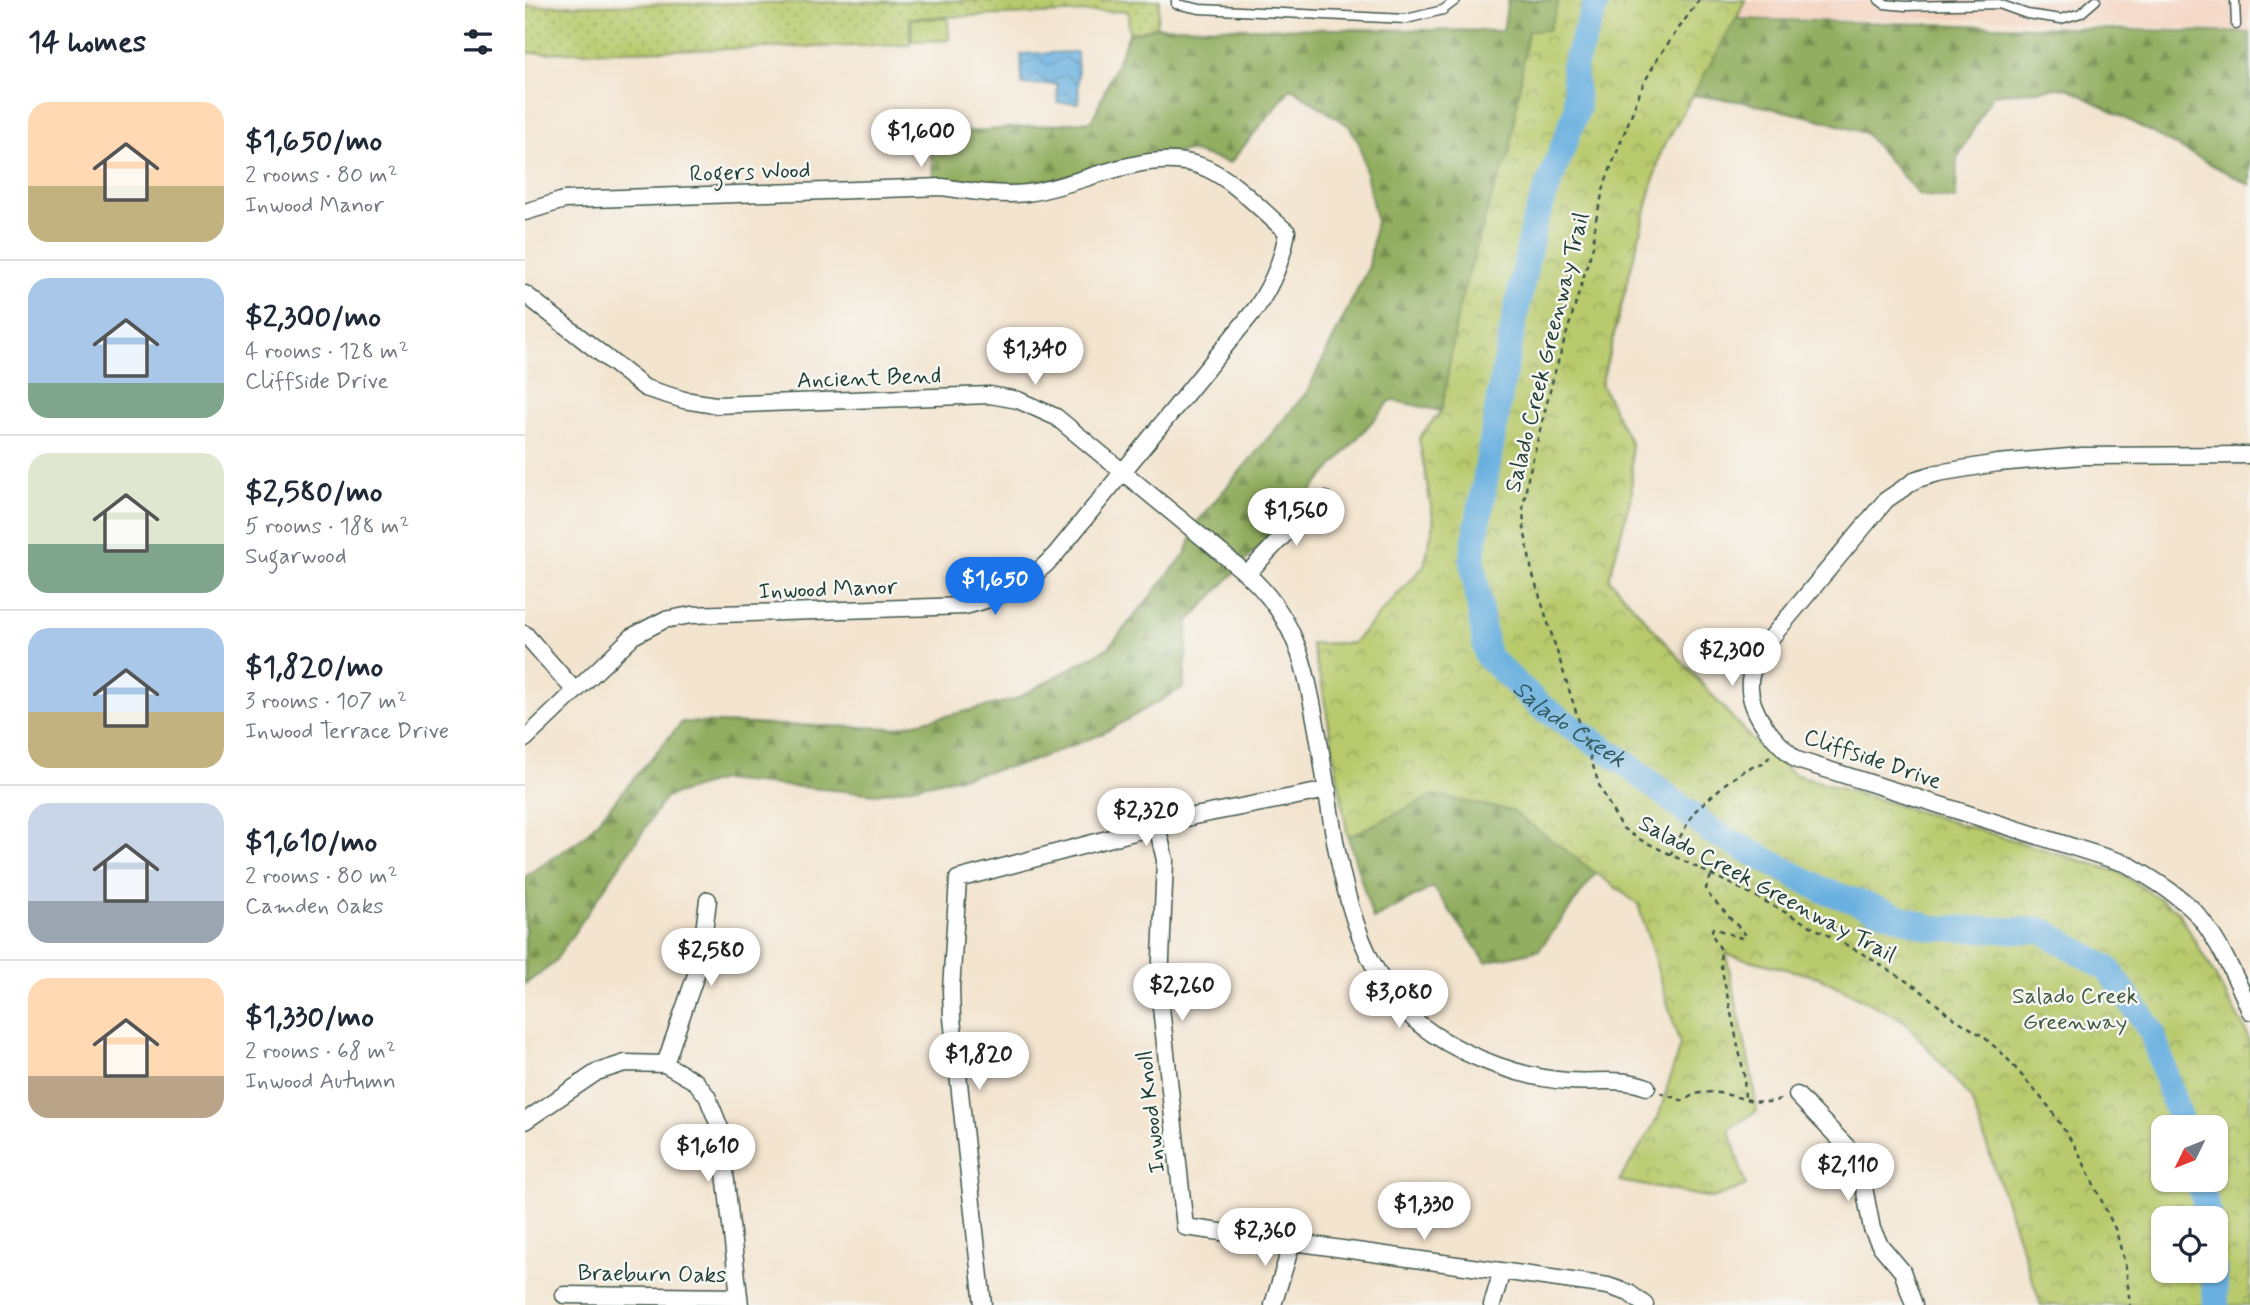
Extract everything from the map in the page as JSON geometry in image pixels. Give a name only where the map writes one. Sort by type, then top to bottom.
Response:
[{"type":"street","name":"Rogers Wood","points":[[525,212],[564,200],[942,187],[1000,194],[1028,193],[1148,162],[1183,160],[1208,169],[1228,182],[1287,232]]},
{"type":"street","name":"Inwood Manor","points":[[525,738],[624,644],[664,620],[691,615],[951,607],[992,599],[1017,587],[1039,572],[1257,307],[1273,283],[1283,257],[1287,232]]},
{"type":"street","name":"Ancient Bend","points":[[525,294],[645,388],[684,400],[715,405],[1000,397],[1018,400],[1056,417],[1247,574],[1270,597],[1283,616],[1301,652],[1347,898],[1367,953],[1384,984],[1405,1011],[1448,1043],[1487,1061],[1527,1074],[1571,1081],[1634,1082],[1647,1087]]},
{"type":"street","name":"Cliffside Drive","points":[[2250,455],[2082,456],[1998,463],[1938,472],[1917,479],[1883,503],[1765,645],[1753,667],[1749,683],[1753,706],[1780,746],[1797,760],[2127,864],[2162,885],[2192,909],[2215,941],[2250,1011]]},
{"type":"street","points":[[1247,574],[1299,519],[1325,500]]},
{"type":"street","points":[[525,634],[575,691]]},
{"type":"street","points":[[983,1305],[952,1018],[951,990],[958,879],[1228,808],[1328,790]]},
{"type":"street","name":"Inwood Knoll","points":[[1157,826],[1165,860],[1161,1007],[1185,1227],[1293,1243]]},
{"type":"street","points":[[665,1064],[700,964],[708,900]]},
{"type":"street","points":[[525,1121],[597,1072],[625,1063],[640,1061],[665,1064],[695,1082],[707,1096],[718,1119],[739,1301]]},
{"type":"street","points":[[1797,1095],[1850,1150],[1864,1182],[1871,1229],[1880,1245],[1902,1271],[1914,1305]]},
{"type":"street","points":[[1273,1305],[1293,1243],[1608,1286],[1629,1293],[1645,1305]]},
{"type":"street","points":[[1492,1305],[1502,1271]]},
{"type":"street","name":"Braeburn Oaks","points":[[564,1294],[739,1301]]},
{"type":"lane","points":[[1176,0],[1176,4],[1200,9],[1406,19],[1443,10],[1456,0]]},
{"type":"lane","points":[[1879,0],[1884,4],[1905,6],[1999,4],[2027,14],[2061,19],[2081,13],[2096,0]]},
{"type":"lane","points":[[2235,0],[2236,25]]},
{"type":"path","name":"Salado Creek Greenway Trail","points":[[1699,0],[1657,59],[1641,88],[1605,183],[1596,219],[1593,246],[1557,363],[1523,508],[1532,572],[1599,785],[1621,827],[1647,844],[1751,894],[1863,954],[1919,989],[2005,1056],[2049,1107],[2078,1151],[2116,1231],[2126,1268],[2130,1305]]},
{"type":"path","points":[[1670,855],[1694,812],[1725,783],[1748,768],[1763,764],[1780,746]]},
{"type":"path","points":[[1712,876],[1706,888],[1707,893],[1746,935],[1741,938],[1713,928],[1711,933],[1720,948],[1721,966],[1744,1074],[1745,1099]]},
{"type":"path","points":[[1647,1087],[1684,1101],[1695,1093],[1706,1092],[1769,1102],[1797,1095]]},
{"type":"shaded area","points":[[1745,0],[2250,0],[2250,32],[2004,19],[1736,19]]},
{"type":"green space","points":[[1160,0],[1156,27],[1129,34],[1128,11],[910,18],[910,45],[525,53],[525,6]]},
{"type":"green space","name":"Salado Creek Greenway","points":[[1508,0],[1745,0],[1737,19],[2250,33],[2250,185],[2066,87],[1992,95],[1957,159],[1956,199],[1919,195],[1865,133],[1815,118],[1744,102],[1693,95],[1661,151],[1601,385],[1631,444],[1632,492],[1609,579],[1751,739],[1793,774],[2118,872],[2178,911],[2246,1031],[2250,1049],[2250,1305],[2041,1305],[1971,1098],[1905,1021],[1819,977],[1745,959],[1742,912],[1673,1020],[1639,904],[1596,873],[1539,950],[1486,962],[1433,887],[1373,919],[1348,837],[1322,685],[1311,644],[1353,643],[1424,566],[1434,523],[1419,438],[1441,411],[1391,400],[1311,491],[1188,622],[1184,687],[1102,734],[1024,764],[877,794],[721,780],[666,797],[553,964],[525,984],[525,877],[585,836],[682,722],[894,728],[1014,700],[1108,648],[1186,553],[1198,521],[1307,392],[1369,266],[1376,220],[1360,145],[1349,126],[1291,88],[1230,163],[1189,151],[1145,158],[1018,189],[933,180],[930,135],[1092,121],[1129,34],[1156,27],[1503,31]]},
{"type":"green space","name":"Salado Creek Greenway","points":[[1559,0],[1745,0],[1661,151],[1601,384],[1631,444],[1632,492],[1609,579],[1751,739],[1793,774],[2118,872],[2178,911],[2246,1031],[2250,1049],[2250,1305],[2041,1305],[1971,1099],[1905,1021],[1819,977],[1726,954],[1757,1111],[1729,1129],[1746,1186],[1712,1198],[1619,1181],[1658,1118],[1680,1045],[1638,904],[1512,811],[1434,795],[1348,837],[1322,685],[1311,644],[1353,643],[1424,566],[1434,523],[1419,438],[1442,410],[1459,306],[1492,195],[1509,156],[1528,31],[1549,30]]},
{"type":"green space","points":[[948,18],[949,40],[912,41],[911,19]]},
{"type":"water","points":[[1077,52],[1079,103],[1058,103],[1057,84],[1022,85],[1021,54]]},
{"type":"waterway","name":"Salado Creek","points":[[1597,0],[1574,66],[1577,109],[1534,224],[1502,382],[1472,558],[1487,656],[1539,705],[1620,759],[1711,831],[1823,890],[1931,928],[2044,931],[2108,969],[2152,1032],[2178,1115]]},
{"type":"waterway","name":"Salado Creek","points":[[2202,1192],[2206,1206]]},
{"type":"waterway","name":"Salado Creek","points":[[2215,1283],[2216,1305]]}]
